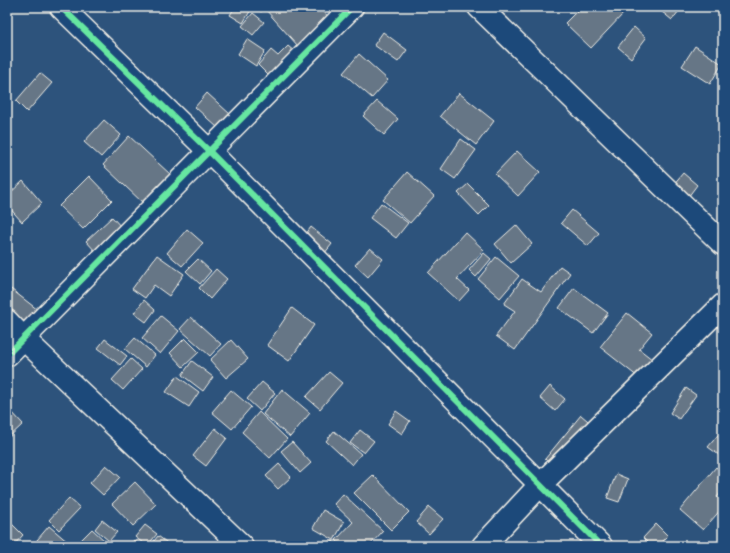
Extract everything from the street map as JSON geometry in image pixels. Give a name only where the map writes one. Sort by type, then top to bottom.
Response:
[{"type":"street","points":[[61,7],[209,151],[601,546]]},
{"type":"street","points":[[7,355],[352,7]]},
{"type":"street","points":[[479,7],[723,244]]},
{"type":"street","points":[[483,546],[540,485],[723,306]]},
{"type":"street","points":[[7,321],[24,339],[242,546]]},
{"type":"building","points":[[235,7],[252,8],[243,23],[230,15]]},
{"type":"building","points":[[256,7],[265,7],[261,12]]},
{"type":"building","points":[[269,7],[320,7],[330,19],[298,46],[266,10]]},
{"type":"building","points":[[581,7],[615,7],[623,14],[591,48],[565,23]]},
{"type":"building","points":[[656,7],[682,7],[672,20]]},
{"type":"building","points":[[253,13],[264,22],[253,35],[242,26]]},
{"type":"building","points":[[634,27],[646,38],[631,58],[618,47]]},
{"type":"building","points":[[383,32],[407,50],[398,62],[374,45]]},
{"type":"building","points":[[247,39],[265,51],[256,66],[238,54]]},
{"type":"building","points":[[288,46],[295,52],[271,78],[258,65],[271,50],[278,56]]},
{"type":"building","points":[[695,46],[722,64],[710,84],[682,66]]},
{"type":"building","points":[[359,54],[388,80],[372,98],[343,73]]},
{"type":"building","points":[[40,73],[52,83],[27,112],[16,101]]},
{"type":"building","points":[[207,93],[231,115],[218,128],[195,107]]},
{"type":"building","points":[[459,93],[494,121],[476,145],[440,116]]},
{"type":"building","points":[[377,101],[398,119],[384,135],[363,116]]},
{"type":"building","points":[[104,120],[121,135],[101,157],[84,142]]},
{"type":"building","points":[[129,136],[171,175],[144,204],[103,165]]},
{"type":"building","points":[[461,139],[476,150],[455,179],[441,169]]},
{"type":"building","points":[[517,151],[540,172],[518,196],[495,174]]},
{"type":"building","points":[[407,172],[434,196],[410,223],[383,200]]},
{"type":"building","points":[[683,173],[697,185],[688,197],[673,185]]},
{"type":"building","points":[[89,176],[112,200],[83,229],[59,206]]},
{"type":"building","points":[[23,181],[42,203],[22,222],[7,205],[7,196]]},
{"type":"building","points":[[468,184],[489,205],[479,215],[458,193]]},
{"type":"building","points":[[381,203],[408,223],[396,238],[370,218]]},
{"type":"building","points":[[572,210],[599,233],[588,246],[561,223]]},
{"type":"building","points":[[112,217],[122,228],[96,252],[86,241]]},
{"type":"building","points":[[516,225],[532,244],[511,263],[495,244]]},
{"type":"building","points":[[311,227],[332,244],[324,254],[303,238]]},
{"type":"building","points":[[187,229],[203,243],[182,266],[167,253]]},
{"type":"building","points":[[465,232],[484,250],[457,279],[469,290],[459,301],[428,273]]},
{"type":"building","points":[[370,248],[383,259],[368,277],[355,265]]},
{"type":"building","points":[[484,253],[491,259],[476,277],[469,270]]},
{"type":"building","points":[[157,255],[184,274],[169,296],[154,285],[145,298],[132,289]]},
{"type":"building","points":[[496,257],[519,276],[500,298],[478,279]]},
{"type":"building","points":[[198,259],[211,271],[200,284],[186,271]]},
{"type":"building","points":[[560,266],[570,273],[515,350],[496,336],[515,311],[504,304],[522,279],[541,292]]},
{"type":"building","points":[[216,269],[227,279],[210,299],[199,288]]},
{"type":"building","points":[[7,286],[38,310],[26,324],[7,309]]},
{"type":"building","points":[[574,288],[608,313],[593,333],[559,308]]},
{"type":"building","points":[[144,300],[155,310],[146,322],[134,313]]},
{"type":"building","points":[[292,308],[314,325],[289,361],[267,345]]},
{"type":"building","points":[[627,313],[652,333],[639,349],[657,363],[643,381],[600,347]]},
{"type":"building","points":[[161,316],[179,331],[160,354],[142,338]]},
{"type":"building","points":[[191,317],[221,344],[210,356],[180,329]]},
{"type":"building","points":[[135,338],[155,355],[146,367],[125,349]]},
{"type":"building","points":[[185,338],[199,352],[183,367],[170,353]]},
{"type":"building","points":[[105,339],[127,356],[120,365],[98,348]]},
{"type":"building","points":[[231,340],[248,359],[226,378],[210,360]]},
{"type":"building","points":[[131,359],[142,369],[123,390],[112,380]]},
{"type":"building","points":[[192,361],[213,377],[203,391],[182,375]]},
{"type":"building","points":[[329,372],[342,383],[320,409],[306,397]]},
{"type":"building","points":[[177,376],[199,392],[189,407],[166,392]]},
{"type":"building","points":[[262,382],[275,393],[260,411],[247,399]]},
{"type":"building","points":[[550,386],[565,399],[555,411],[540,398]]},
{"type":"building","points":[[686,388],[696,395],[679,419],[670,413]]},
{"type":"building","points":[[282,389],[310,413],[290,437],[263,414]]},
{"type":"building","points":[[231,390],[251,407],[232,429],[212,412]]},
{"type":"building","points":[[10,410],[23,424],[7,439],[7,413]]},
{"type":"building","points":[[396,411],[410,421],[402,434],[388,424]]},
{"type":"building","points":[[259,412],[287,439],[270,458],[242,432]]},
{"type":"building","points":[[581,415],[601,432],[564,476],[545,459]]},
{"type":"building","points":[[215,428],[227,438],[206,466],[193,456]]},
{"type":"building","points":[[723,429],[723,450],[719,455],[708,447]]},
{"type":"building","points":[[360,430],[374,441],[364,453],[350,443]]},
{"type":"building","points":[[334,431],[361,454],[352,465],[326,441]]},
{"type":"building","points":[[292,442],[311,463],[300,473],[281,451]]},
{"type":"building","points":[[279,464],[291,477],[278,489],[266,476]]},
{"type":"building","points":[[106,465],[120,477],[103,495],[90,483]]},
{"type":"building","points":[[716,467],[723,473],[723,490],[717,497],[723,502],[723,507],[703,530],[680,510]]},
{"type":"building","points":[[616,474],[628,479],[619,502],[607,498]]},
{"type":"building","points":[[373,475],[409,512],[391,530],[354,493]]},
{"type":"building","points":[[135,482],[156,504],[133,526],[112,504]]},
{"type":"building","points":[[343,494],[383,531],[369,546],[342,546],[336,540],[353,522],[334,504]]},
{"type":"building","points":[[69,498],[80,508],[59,530],[49,520]]},
{"type":"building","points":[[429,507],[443,519],[429,534],[416,522]]},
{"type":"building","points":[[323,510],[344,522],[334,540],[313,528]]},
{"type":"building","points":[[7,519],[23,535],[13,546],[7,546]]},
{"type":"building","points":[[102,520],[117,532],[109,541],[95,529]]},
{"type":"building","points":[[656,524],[668,536],[658,546],[651,546],[643,538]]},
{"type":"building","points":[[145,525],[157,534],[147,546],[135,537]]},
{"type":"building","points":[[49,526],[69,543],[67,546],[32,546]]},
{"type":"building","points":[[92,529],[105,541],[100,546],[75,546]]},
{"type":"building","points":[[158,536],[170,545],[150,546]]},
{"type":"building","points":[[134,540],[141,546],[129,546]]},
{"type":"building","points":[[295,540],[300,546],[289,546]]},
{"type":"building","points":[[706,540],[714,546],[701,546]]},
{"type":"building","points":[[333,541],[338,546],[327,546]]},
{"type":"cycle path","points":[[61,7],[209,151],[601,546]]},
{"type":"cycle path","points":[[7,355],[352,7]]}]
